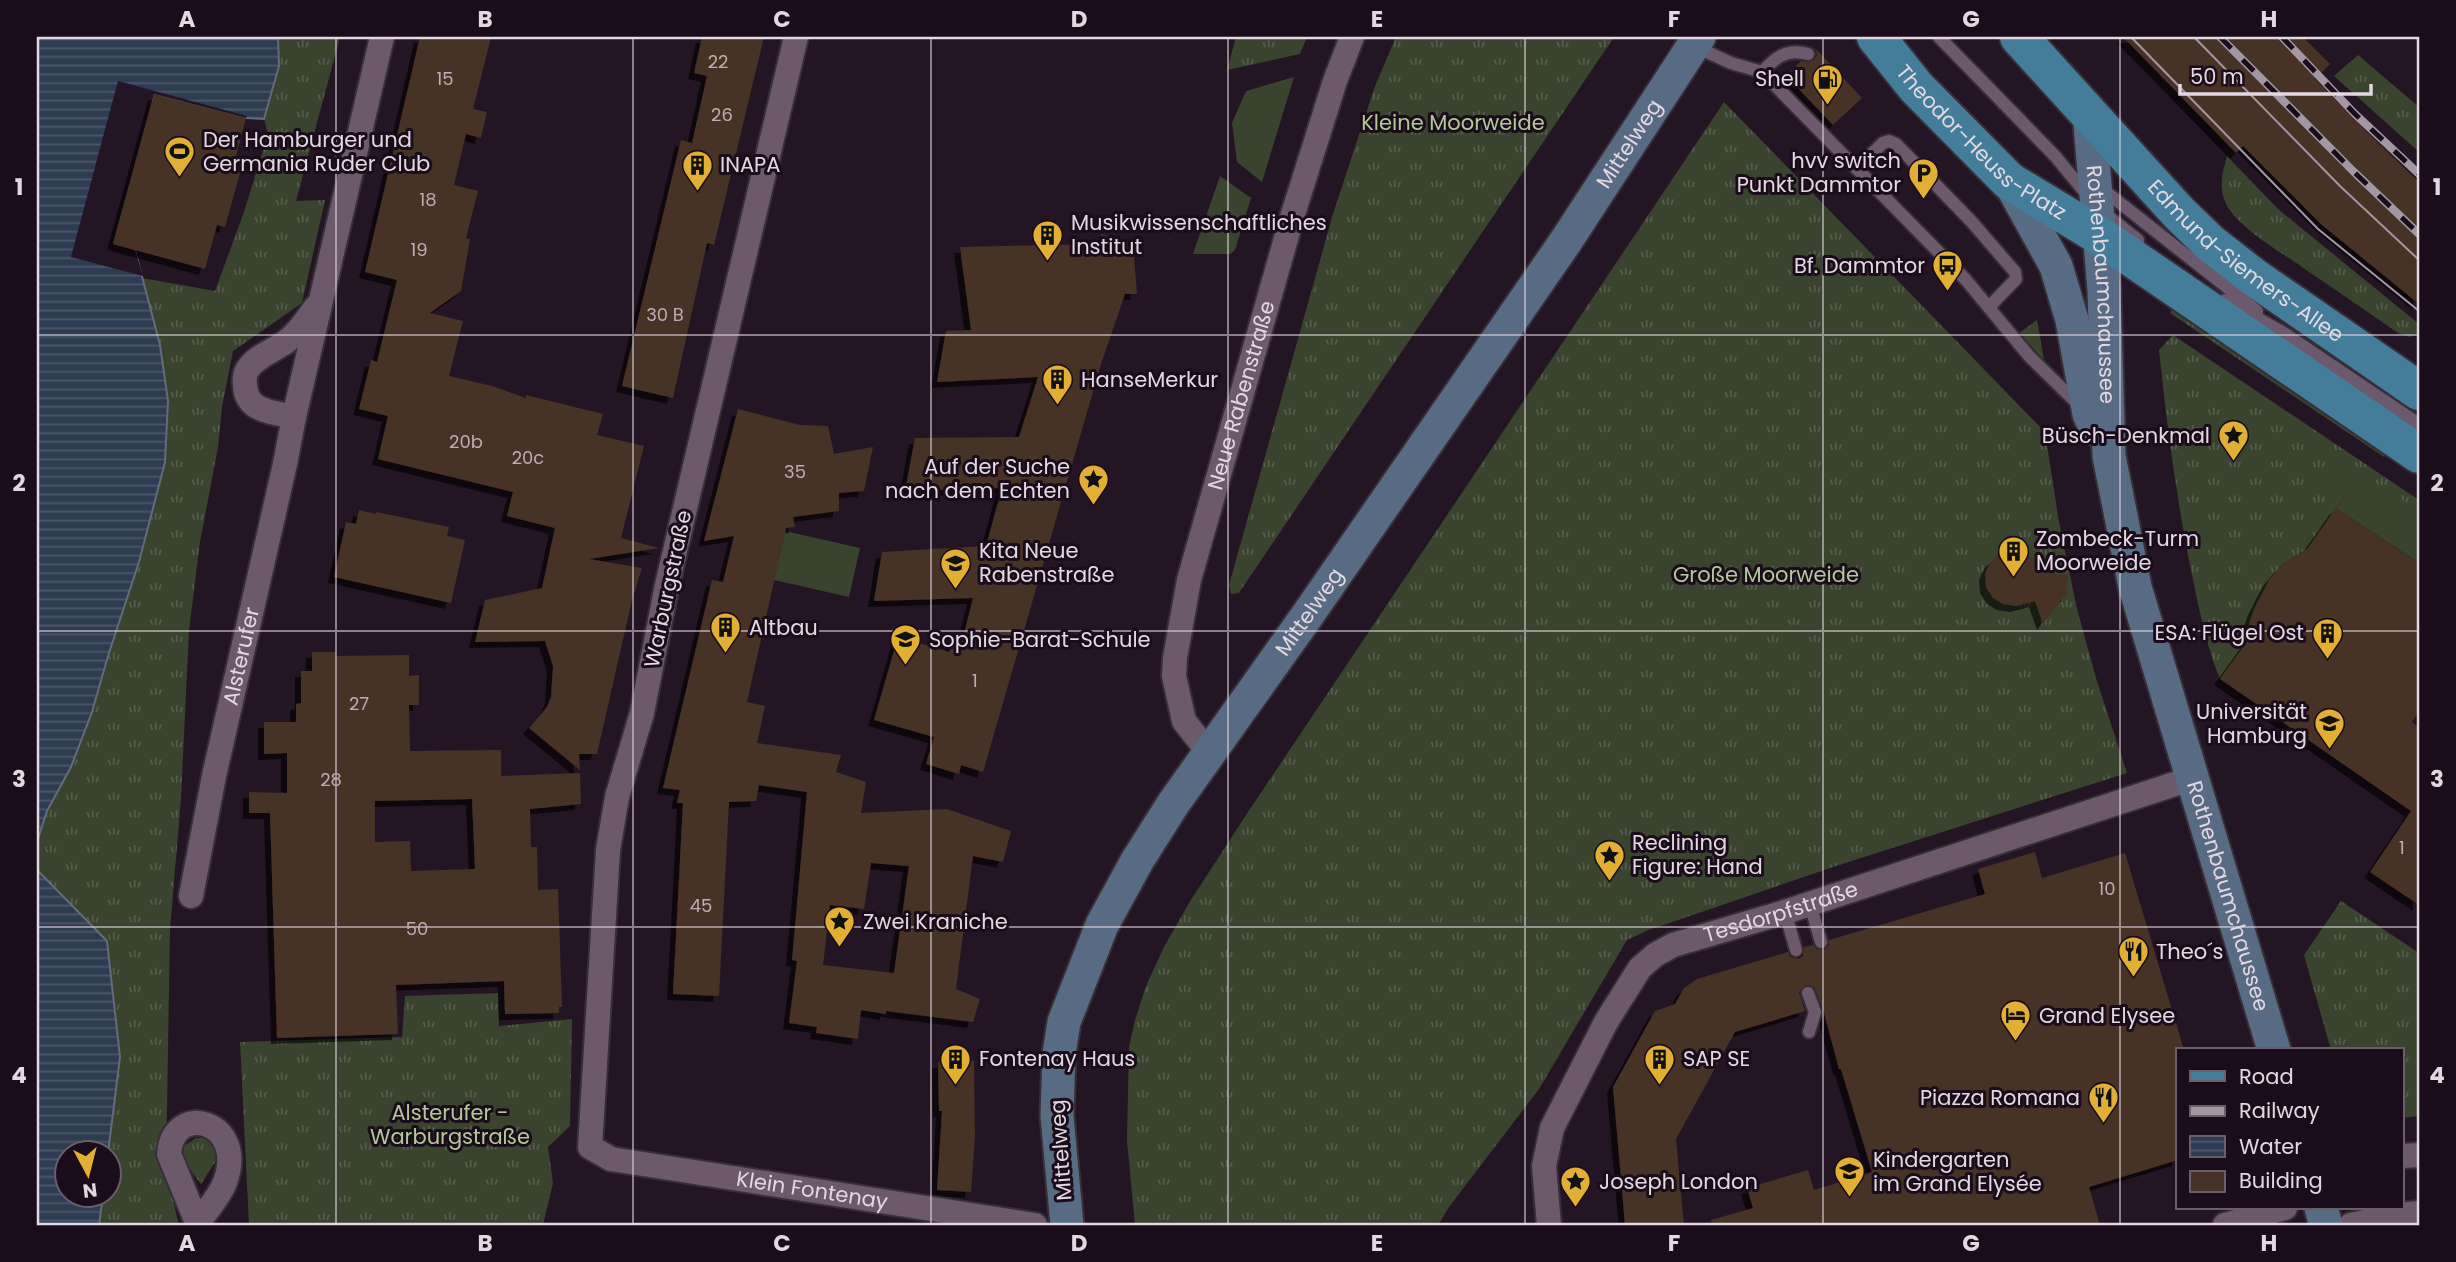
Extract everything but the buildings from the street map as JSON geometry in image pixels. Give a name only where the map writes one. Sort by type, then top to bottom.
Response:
[{"type":"main road","name":"Theodor-Heuss-Platz","points":[[1876,37],[1916,87],[2009,181],[2097,208]]},
{"type":"main road","points":[[2019,37],[2089,113]]},
{"type":"main road","name":"Edmund-Siemers-Allee","points":[[2089,113],[2179,213],[2219,250],[2255,278],[2419,391]]},
{"type":"main road","name":"Edmund-Siemers-Allee","points":[[2097,208],[2419,454]]},
{"type":"street","name":"Alsterufer","points":[[191,896],[205,816],[382,37]]},
{"type":"street","name":"Warburgstraße","points":[[590,1147],[608,849],[613,817],[622,774],[642,713],[667,586],[796,37]]},
{"type":"street","name":"Neue Rabenstraße","points":[[1209,753],[1184,721],[1174,676],[1189,580],[1293,214],[1335,81],[1352,37]]},
{"type":"street","name":"Mittelweg","points":[[1067,1225],[1057,1116],[1059,1054],[1064,1022],[1102,925],[1137,861],[1173,804],[1566,242],[1652,106],[1699,40]]},
{"type":"street","name":"Rothenbaumchaussee","points":[[2089,113],[2105,303],[2109,456],[2135,587],[2273,1048]]},
{"type":"street","name":"Rothenbaumchaussee","points":[[2009,181],[2056,266],[2072,320],[2089,414],[2109,456]]},
{"type":"street","name":"Alsterufer","points":[[294,417],[252,405],[247,398],[244,379],[253,363],[288,341],[303,325],[321,298]]},
{"type":"street","name":"Tesdorpfstraße","points":[[1549,1225],[1544,1166],[1552,1128],[1594,1045],[1640,968],[1655,955],[1673,945],[1810,904],[2193,778]]},
{"type":"street","name":"Klein Fontenay","points":[[590,1147],[611,1159],[1035,1225]]},
{"type":"street","points":[[2225,1225],[2278,1210]]},
{"type":"street","points":[[2351,1225],[2419,1213]]},
{"type":"lane","name":"Theodor-Heuss-Platz","points":[[1939,37],[2055,156],[2097,208]]},
{"type":"lane","points":[[1699,40],[1731,63],[1762,72],[1827,128],[1857,168],[1966,280],[2029,356],[2089,414]]},
{"type":"lane","points":[[1762,72],[1777,56],[1793,51],[1808,54]]},
{"type":"lane","points":[[1774,83],[1789,79]]},
{"type":"lane","points":[[1857,168],[1883,143],[1889,141],[1896,144],[1971,221],[2015,272],[2016,279],[1989,307]]},
{"type":"lane","name":"Theodor-Heuss-Platz","points":[[2055,156],[2097,208]]},
{"type":"lane","points":[[2145,175],[2163,216],[2166,262]]},
{"type":"lane","name":"Edmund-Siemers-Allee","points":[[2097,208],[2209,293],[2284,333]]},
{"type":"lane","name":"Edmund-Siemers-Allee","points":[[2166,262],[2284,333],[2419,424]]},
{"type":"lane","points":[[1810,904],[1821,942]]},
{"type":"lane","points":[[1785,912],[1797,950]]},
{"type":"lane","points":[[1808,993],[1815,1012],[1809,1032]]},
{"type":"green space","points":[[278,37],[340,37],[296,201],[325,200],[302,303],[233,351],[200,542],[189,630],[181,799],[170,929],[166,1172],[179,1225],[99,1225],[101,1210],[122,1210],[122,1140],[105,1140],[61,896],[37,870],[37,842],[47,811],[71,767],[92,712],[139,562],[165,462],[142,278],[215,291],[244,212],[268,134],[264,119],[279,66]]},
{"type":"green space","points":[[1236,37],[1307,37],[1300,54],[1227,70]]},
{"type":"green space","name":"Kleine Moorweide","points":[[1396,37],[1614,37],[1239,593],[1231,594],[1229,585],[1333,214],[1375,86]]},
{"type":"green space","points":[[2358,55],[2419,107],[2419,152],[2334,76]]},
{"type":"green space","points":[[1294,77],[1262,182],[1237,162],[1232,123],[1246,91]]},
{"type":"green space","name":"Große Moorweide","points":[[1724,102],[2045,432],[2059,522],[2077,609],[2127,773],[1839,865],[1646,931],[1627,940],[1539,1089],[1438,1225],[1135,1225],[1127,1140],[1129,1047],[1146,986],[1164,947],[1248,812]]},
{"type":"green space","points":[[2227,156],[2278,209],[2419,324],[2419,334],[2409,337],[2398,333],[2261,239],[2238,219],[2229,209],[2222,188]]},
{"type":"green space","points":[[1220,176],[1251,198],[1235,250],[1230,254],[1193,254]]},
{"type":"green space","points":[[2175,305],[2390,448],[2384,457],[2170,313]]},
{"type":"green space","points":[[2037,320],[2044,360],[2019,333]]},
{"type":"green space","points":[[2173,335],[2419,500],[2419,511],[2326,480],[2345,495],[2308,548],[2281,566],[2269,580],[2254,609],[2248,640],[2220,679],[2201,618],[2182,523],[2169,437],[2159,350]]},
{"type":"green space","points":[[2345,463],[2419,511],[2419,563],[2336,508],[2345,495],[2325,480],[2334,467]]},
{"type":"green space","points":[[785,531],[860,548],[849,597],[774,580]]},
{"type":"green space","points":[[2341,901],[2419,953],[2419,1116],[2404,1118],[2404,1048],[2330,1048],[2304,955]]},
{"type":"green space","name":"Alsterufer - Warburgstraße","points":[[498,993],[499,1026],[572,1019],[570,1126],[548,1147],[553,1183],[543,1225],[249,1225],[240,1042],[402,1037],[405,996]]},
{"type":"green space","points":[[196,1138],[205,1138],[214,1144],[217,1159],[201,1184],[182,1159],[184,1146]]},
{"type":"water","points":[[37,37],[278,37],[279,66],[264,119],[246,118],[154,94],[113,244],[135,250],[160,345],[168,401],[165,462],[139,562],[92,712],[71,767],[47,811],[37,842]]},
{"type":"water","points":[[37,870],[107,941],[120,1057],[110,1140],[52,1140],[52,1210],[101,1210],[99,1225],[37,1225]]},
{"type":"pier","points":[[118,81],[247,116],[246,118],[154,94],[113,244],[135,250],[143,276],[71,257]]},
{"type":"tram line","points":[[2131,37],[2318,229],[2419,311]]},
{"type":"tram line","points":[[2194,37],[2340,186],[2419,260]]},
{"type":"railway","points":[[2220,37],[2419,234]]},
{"type":"railway","points":[[2282,37],[2355,114],[2419,174]]},
{"type":"place","name":"Shell","points":[[1827,106]]},
{"type":"place","name":"Der Hamburger und Germania Ruder Club","points":[[180,179]]},
{"type":"place","name":"INAPA","points":[[697,192]]},
{"type":"place","name":"hvv switch Punkt Dammtor","points":[[1924,200]]},
{"type":"place","name":"Musikwissenschaftliches Institut","points":[[1048,262]]},
{"type":"place","name":"Bf. Dammtor","points":[[1948,293]]},
{"type":"place","name":"HanseMerkur","points":[[1058,407]]},
{"type":"place","name":"Büsch-Denkmal","points":[[2233,463]]},
{"type":"place","name":"Auf der Suche nach dem Echten","points":[[1093,506]]},
{"type":"place","name":"Zombeck-Turm Moorweide","points":[[2013,578]]},
{"type":"place","name":"Kita Neue Rabenstraße","points":[[956,590]]},
{"type":"place","name":"Altbau","points":[[726,655]]},
{"type":"place","name":"ESA: Flügel Ost","points":[[2327,660]]},
{"type":"place","name":"Sophie-Barat-Schule","points":[[906,667]]},
{"type":"place","name":"Universität Hamburg","points":[[2330,751]]},
{"type":"place","name":"Reclining Figure: Hand","points":[[1609,882]]},
{"type":"place","name":"Zwei Kraniche","points":[[840,949]]},
{"type":"place","name":"Theo´s","points":[[2133,979]]},
{"type":"place","name":"Grand Elysee","points":[[2016,1043]]},
{"type":"place","name":"Fontenay Haus","points":[[956,1086]]},
{"type":"place","name":"SAP SE","points":[[1660,1086]]},
{"type":"place","name":"Piazza Romana","points":[[2103,1125]]},
{"type":"place","name":"Kindergarten im Grand Elysée","points":[[1850,1199]]},
{"type":"place","name":"Joseph London","points":[[1576,1209]]}]
